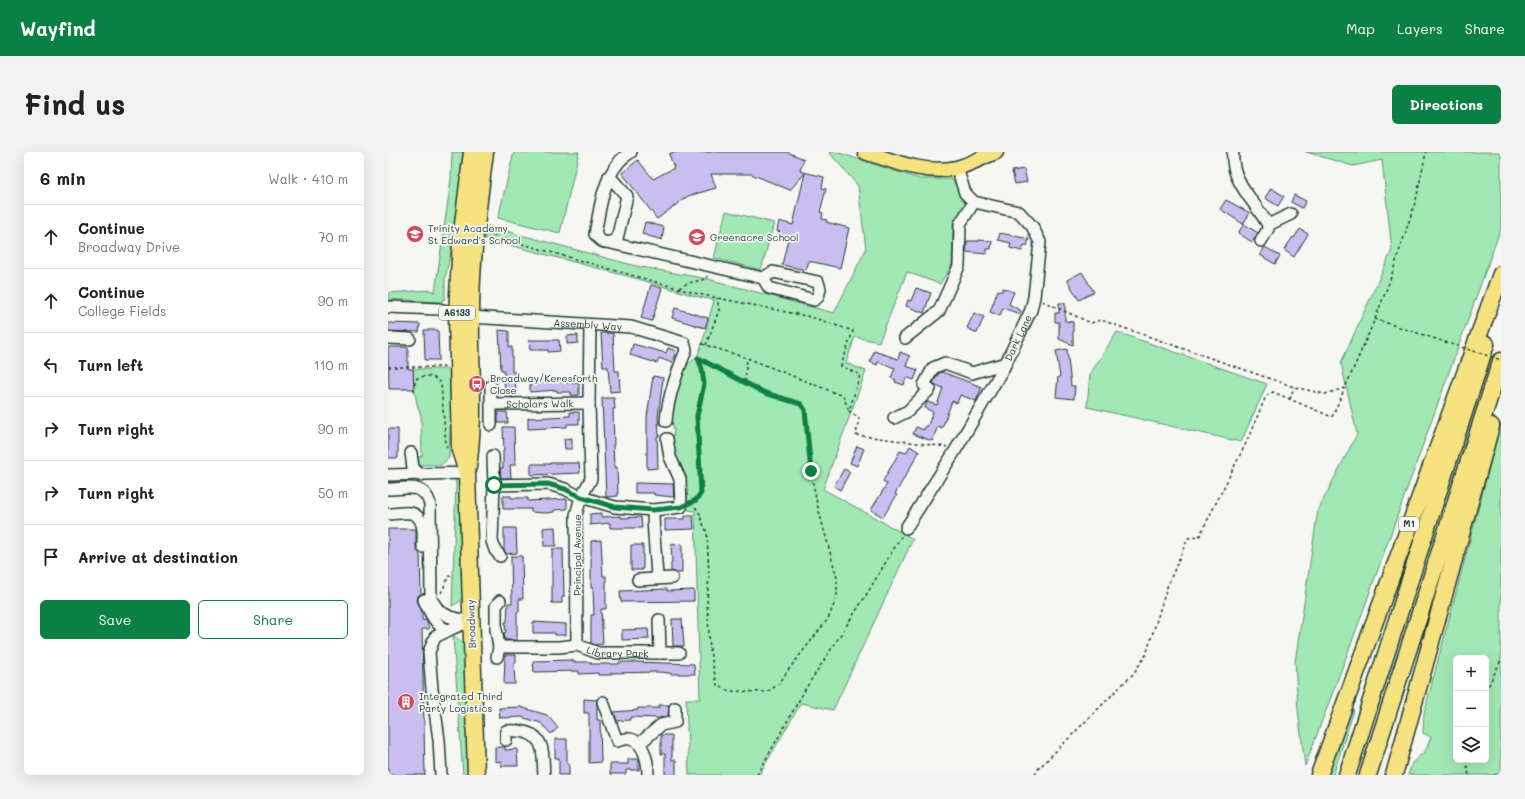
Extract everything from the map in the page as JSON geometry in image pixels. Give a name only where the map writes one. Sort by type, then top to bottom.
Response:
[{"type":"highway","name":"Broadway","points":[[472,152],[461,240],[464,315],[472,436],[467,473],[468,622],[476,775]]},
{"type":"highway","name":"Broadway","points":[[467,473],[460,450],[464,315],[472,274],[485,152]]},
{"type":"highway","name":"M1","points":[[1319,775],[1501,274]]},
{"type":"highway","name":"M1","points":[[1347,775],[1501,296]]},
{"type":"highway","points":[[1368,775],[1501,361]]},
{"type":"highway","points":[[1394,775],[1501,390]]},
{"type":"main road","points":[[865,152],[904,164],[942,170],[957,168],[996,152]]},
{"type":"street","points":[[631,152],[619,162],[609,176],[595,234],[599,240],[606,243],[763,278]]},
{"type":"street","points":[[1233,152],[1232,159],[1237,179],[1246,194],[1259,209],[1268,225],[1268,229],[1261,241]]},
{"type":"street","points":[[905,338],[938,311],[959,266],[960,224],[974,202],[965,193],[957,168]]},
{"type":"street","points":[[609,176],[627,196],[617,239],[611,243]]},
{"type":"street","name":"Dark Lane","points":[[906,528],[957,448],[1006,363],[1031,310],[1034,297],[1040,242],[1032,226],[1019,212],[974,202]]},
{"type":"street","points":[[1268,225],[1291,214]]},
{"type":"street","name":"Assembly Way","points":[[388,307],[439,309],[464,315],[631,327],[684,343],[684,355]]},
{"type":"street","name":"Principal Avenue","points":[[577,645],[576,515],[581,497],[591,479],[589,403],[590,325]]},
{"type":"street","points":[[388,338],[410,339]]},
{"type":"street","points":[[666,421],[672,390],[684,355]]},
{"type":"street","points":[[894,418],[908,411],[930,389],[924,385],[933,368],[945,363],[972,373],[1006,363]]},
{"type":"street","name":"Scholars Walk","points":[[491,386],[492,425]]},
{"type":"street","name":"Scholars Walk","points":[[492,404],[589,403]]},
{"type":"street","points":[[494,485],[548,484],[565,489],[581,497],[615,507],[653,510],[681,507],[680,480],[670,457],[667,439]]},
{"type":"street","points":[[411,453],[413,468],[420,475]]},
{"type":"street","points":[[493,456],[494,485],[492,503],[492,541],[495,550],[500,556]]},
{"type":"street","points":[[388,475],[467,473]]},
{"type":"street","points":[[388,489],[419,489],[428,495],[430,504],[431,599],[439,611],[468,622]]},
{"type":"street","points":[[388,497],[415,496],[430,504]]},
{"type":"street","points":[[653,510],[653,535],[656,546],[657,578]]},
{"type":"street","points":[[388,514],[411,513],[418,517],[422,524],[424,600],[432,616],[443,629],[448,630]]},
{"type":"street","points":[[638,580],[672,578]]},
{"type":"street","points":[[500,601],[496,606],[498,652],[577,645]]},
{"type":"street","name":"Library Park","points":[[659,620],[660,653]]},
{"type":"street","points":[[441,775],[439,740],[432,690],[429,652],[435,637],[468,622]]},
{"type":"street","name":"Library Park","points":[[577,645],[598,653],[680,653]]},
{"type":"street","points":[[603,702],[617,741],[630,739],[639,744],[648,762],[648,775]]},
{"type":"street","points":[[639,744],[661,725],[675,722],[675,708]]},
{"type":"street","points":[[506,740],[506,731],[521,730],[534,736],[541,746],[544,775]]},
{"type":"path","points":[[1036,775],[1038,769],[1133,674],[1146,655],[1167,587],[1188,538],[1199,537],[1246,444],[1266,396],[1273,392],[1332,417],[1376,319],[1390,283],[1416,200],[1426,152]]},
{"type":"path","points":[[476,231],[679,288],[717,298],[811,318],[853,331],[841,366],[860,375],[849,411]]},
{"type":"path","points":[[679,288],[688,283],[706,279],[710,265]]},
{"type":"path","points":[[1034,297],[1091,323],[1101,320],[1294,387],[1325,394],[1345,388]]},
{"type":"path","points":[[706,345],[719,310],[717,298]]},
{"type":"path","points":[[1376,319],[1501,361]]},
{"type":"path","points":[[702,344],[747,358],[843,396],[849,411],[860,418],[856,434],[957,448]]},
{"type":"path","points":[[684,355],[698,358],[765,393],[801,404],[805,410],[811,471],[817,504],[837,578],[837,597],[828,619],[779,684],[767,692],[729,691],[717,685],[710,644],[707,600],[709,576],[707,532],[700,514],[692,502]]},
{"type":"path","points":[[681,507],[696,500],[701,493],[697,416],[704,384],[702,369],[698,358]]},
{"type":"path","points":[[745,383],[747,358]]},
{"type":"path","points":[[388,367],[442,366]]},
{"type":"path","points":[[414,391],[417,378],[425,375],[435,377],[441,384],[446,445],[449,450],[460,450]]},
{"type":"path","points":[[1290,400],[1294,387]]},
{"type":"path","points":[[757,775],[806,688],[865,597],[906,528]]},
{"type":"path","points":[[1489,685],[1501,660]]},
{"type":"path","points":[[1467,763],[1469,775]]},
{"type":"green space","points":[[452,152],[463,152],[452,248],[445,278],[445,299],[440,302],[388,299],[388,293],[430,290],[435,292],[451,179]]},
{"type":"green space","points":[[514,152],[579,152],[560,233],[498,218]]},
{"type":"green space","points":[[829,152],[836,152],[920,179],[952,179],[967,205],[953,223],[952,265],[940,284],[907,272],[879,342],[855,337],[846,363],[866,371],[823,489],[913,539],[833,710],[801,703],[759,775],[689,775],[686,699],[700,699],[695,511],[688,510],[687,494],[682,472],[672,444],[674,430],[671,417],[675,398],[686,366],[697,357],[702,344],[714,300],[483,238],[484,225],[636,266],[708,279],[834,313],[866,249],[858,186]]},
{"type":"green space","points":[[1306,152],[1501,152],[1501,228],[1354,636],[1305,766],[1298,710],[1295,662],[1318,510],[1357,434],[1341,363],[1392,250],[1382,160],[1353,166]]},
{"type":"green space","points":[[726,211],[774,223],[761,270],[714,258]]},
{"type":"green space","points":[[1117,332],[1267,384],[1241,442],[1087,407],[1090,374]]},
{"type":"green space","points":[[413,369],[451,369],[452,385],[449,458],[441,465],[419,465],[418,457],[422,456],[421,416],[414,389]]},
{"type":"green space","points":[[1501,423],[1501,775],[1408,775],[1412,763],[1426,750],[1431,737],[1423,733],[1424,713]]},
{"type":"green space","points":[[455,477],[458,478],[459,482],[465,594],[459,602],[452,606],[456,485]]},
{"type":"green space","points":[[453,636],[458,638],[466,651],[471,775],[463,775]]},
{"type":"green space","points":[[1349,708],[1354,710],[1333,775],[1325,775]]},
{"type":"building","points":[[674,152],[787,152],[804,159],[800,171],[824,177],[822,188],[826,189],[820,212],[823,213],[822,219],[827,220],[826,222],[849,228],[840,268],[809,261],[806,270],[782,265],[788,239],[778,236],[780,232],[777,231],[779,221],[793,225],[805,173],[790,190],[751,174],[711,174],[716,188],[688,196],[657,219],[622,173],[638,160],[653,179],[674,168],[669,154]]},
{"type":"building","points":[[1024,169],[1027,182],[1015,184],[1012,171]]},
{"type":"building","points":[[1271,188],[1284,196],[1278,206],[1265,198]]},
{"type":"building","points":[[1294,195],[1306,201],[1302,208],[1291,202]]},
{"type":"building","points":[[1226,200],[1250,213],[1243,224],[1220,209]]},
{"type":"building","points":[[645,222],[664,227],[662,240],[642,234]]},
{"type":"building","points":[[1244,224],[1258,233],[1252,242],[1238,233]]},
{"type":"building","points":[[1300,229],[1308,234],[1294,257],[1284,250]]},
{"type":"building","points":[[1000,233],[1029,239],[1027,246],[1024,245],[1022,251],[1010,248],[1011,243],[998,240]]},
{"type":"building","points":[[967,241],[992,241],[991,249],[987,249],[987,254],[966,252]]},
{"type":"building","points":[[1265,247],[1280,256],[1275,264],[1260,255]]},
{"type":"building","points":[[1082,272],[1094,292],[1079,300],[1067,280]]},
{"type":"building","points":[[651,285],[662,288],[652,321],[641,318]]},
{"type":"building","points":[[916,288],[931,293],[924,313],[906,306],[908,300],[911,301]]},
{"type":"building","points":[[1003,288],[1014,292],[1009,304],[1021,311],[1020,314],[1003,308],[1000,316],[990,312],[998,290],[1002,291]]},
{"type":"building","points":[[1059,303],[1065,303],[1065,321],[1073,322],[1073,345],[1059,339],[1059,322],[1055,322],[1055,313],[1059,313]]},
{"type":"building","points":[[675,308],[708,318],[705,328],[672,318]]},
{"type":"building","points":[[974,313],[984,317],[977,333],[967,328]]},
{"type":"building","points":[[388,323],[420,324],[419,332],[388,331]]},
{"type":"building","points":[[424,330],[438,330],[439,360],[425,360]]},
{"type":"building","points":[[499,330],[509,331],[509,347],[512,347],[512,372],[515,372],[516,397],[505,397],[504,370],[501,370]]},
{"type":"building","points":[[601,333],[613,333],[615,371],[619,371],[620,391],[610,392],[608,367],[603,367]]},
{"type":"building","points":[[578,335],[578,343],[567,344],[567,336]]},
{"type":"building","points":[[529,340],[559,340],[560,351],[548,352],[548,350],[530,350]]},
{"type":"building","points":[[633,344],[666,353],[668,348],[676,351],[672,363],[659,358],[657,363],[630,355]]},
{"type":"building","points":[[388,347],[408,347],[408,369],[413,369],[414,389],[389,389]]},
{"type":"building","points":[[1067,349],[1071,386],[1075,386],[1074,399],[1056,397],[1058,377],[1060,377],[1056,351]]},
{"type":"building","points":[[874,351],[898,359],[900,352],[910,356],[906,366],[918,370],[914,380],[906,377],[904,385],[895,382],[896,380],[891,378],[895,368],[878,362],[877,365],[870,362]]},
{"type":"building","points":[[942,372],[982,387],[976,401],[960,395],[957,403],[952,401],[942,428],[938,426],[932,441],[913,434],[916,427],[924,430],[925,426],[927,427],[933,412],[925,408],[927,402],[937,405],[943,388],[933,383],[938,374]]},
{"type":"building","points":[[653,376],[663,378],[658,417],[658,468],[647,469],[647,417]]},
{"type":"building","points":[[554,379],[555,381],[566,380],[566,383],[579,382],[579,395],[571,395],[571,392],[557,392],[557,390],[530,392],[530,380]]},
{"type":"building","points":[[602,398],[614,398],[615,409],[613,409],[613,445],[614,467],[617,467],[618,496],[606,497]]},
{"type":"building","points":[[498,412],[507,412],[508,423],[498,423]]},
{"type":"building","points":[[570,412],[579,412],[579,424],[567,424],[567,427],[528,429],[528,418],[570,416]]},
{"type":"building","points":[[503,427],[514,427],[515,465],[510,465],[511,478],[501,478],[500,468],[503,468],[504,451]]},
{"type":"building","points":[[388,429],[398,429],[398,458],[388,458]]},
{"type":"building","points":[[572,438],[572,449],[565,449],[564,439]]},
{"type":"building","points":[[857,446],[864,449],[857,466],[850,463]]},
{"type":"building","points":[[910,446],[919,452],[895,494],[897,495],[883,517],[871,510],[887,484],[883,481],[900,451],[906,453]]},
{"type":"building","points":[[579,463],[580,473],[531,475],[531,464]]},
{"type":"building","points":[[844,469],[850,472],[840,490],[834,486]]},
{"type":"building","points":[[635,483],[673,484],[674,497],[654,495],[654,493],[635,493]]},
{"type":"building","points":[[503,496],[511,496],[511,498],[528,498],[528,501],[567,499],[567,509],[554,510],[554,512],[545,513],[531,512],[531,509],[503,509]]},
{"type":"building","points":[[601,513],[601,517],[641,517],[642,528],[610,528],[610,523],[590,525],[590,514]]},
{"type":"building","points":[[685,516],[693,516],[694,529],[665,530],[665,519],[685,519]]},
{"type":"building","points":[[555,527],[556,546],[544,546],[543,528]]},
{"type":"building","points":[[504,528],[516,528],[517,553],[506,554],[504,550]]},
{"type":"building","name":"Integrated Third Party Logistics","points":[[388,529],[416,529],[416,547],[417,551],[420,553],[421,594],[418,596],[417,600],[422,612],[422,620],[426,620],[429,628],[422,629],[425,775],[388,775]]},
{"type":"building","points":[[601,540],[603,576],[606,576],[606,609],[601,609],[603,644],[595,645],[591,643],[591,615],[594,615],[593,588],[591,588],[591,541]]},
{"type":"building","points":[[682,544],[682,573],[677,573],[671,571],[671,545]]},
{"type":"building","points":[[631,545],[643,545],[643,570],[631,570]]},
{"type":"building","points":[[552,549],[563,549],[564,597],[562,597],[562,603],[552,603]]},
{"type":"building","points":[[511,556],[522,556],[523,599],[519,599],[519,612],[517,612],[517,640],[505,640],[504,633],[506,632],[505,622],[507,622],[508,603],[512,603]]},
{"type":"building","points":[[667,589],[667,591],[694,590],[694,601],[621,602],[620,591]]},
{"type":"building","points":[[672,619],[682,619],[684,646],[673,646]]},
{"type":"building","points":[[533,622],[566,624],[566,635],[555,635],[555,633],[533,633]]},
{"type":"building","points":[[648,629],[649,639],[622,640],[622,630]]},
{"type":"building","points":[[505,655],[516,655],[516,663],[514,663],[515,684],[504,684]]},
{"type":"building","points":[[573,660],[573,662],[591,662],[591,664],[619,664],[619,662],[633,662],[694,664],[695,674],[670,674],[658,672],[611,673],[611,675],[598,675],[598,673],[579,674],[579,671],[534,672],[533,661]]},
{"type":"building","points":[[584,699],[597,700],[597,720],[600,720],[601,762],[589,763],[589,713],[584,713]]},
{"type":"building","points":[[659,705],[669,705],[668,716],[659,718],[630,717],[630,720],[617,721],[614,712],[638,710],[638,708],[659,708]]},
{"type":"building","points":[[520,707],[547,715],[558,728],[551,734],[541,723],[521,717],[500,718],[499,708]]},
{"type":"building","points":[[661,735],[672,735],[672,760],[676,760],[676,775],[665,775],[665,754],[661,754]]},
{"type":"building","points":[[555,739],[567,739],[567,764],[569,764],[569,775],[559,775],[559,758],[555,758]]},
{"type":"building","points":[[495,747],[505,747],[505,750],[517,749],[518,766],[501,766],[501,761],[495,762]]},
{"type":"building","points":[[628,759],[639,759],[639,770],[626,770],[626,774],[610,774],[610,764],[628,764]]},
{"type":"waterway","points":[[1495,775],[1501,774]]},
{"type":"place","name":"Trinity Academy St Edward's School","points":[[415,234]]},
{"type":"place","name":"Greenacre School","points":[[697,237]]},
{"type":"place","name":"Broadway/Keresforth Close","points":[[477,384]]},
{"type":"place","name":"Integrated Third Party Logistics","points":[[406,702]]},
{"type":"route","points":[[494,485],[548,484],[565,489],[581,497],[615,507],[653,510],[681,507],[696,500],[701,493],[697,416],[704,384],[702,369],[698,358],[765,393],[801,404],[805,410],[811,471]]}]
